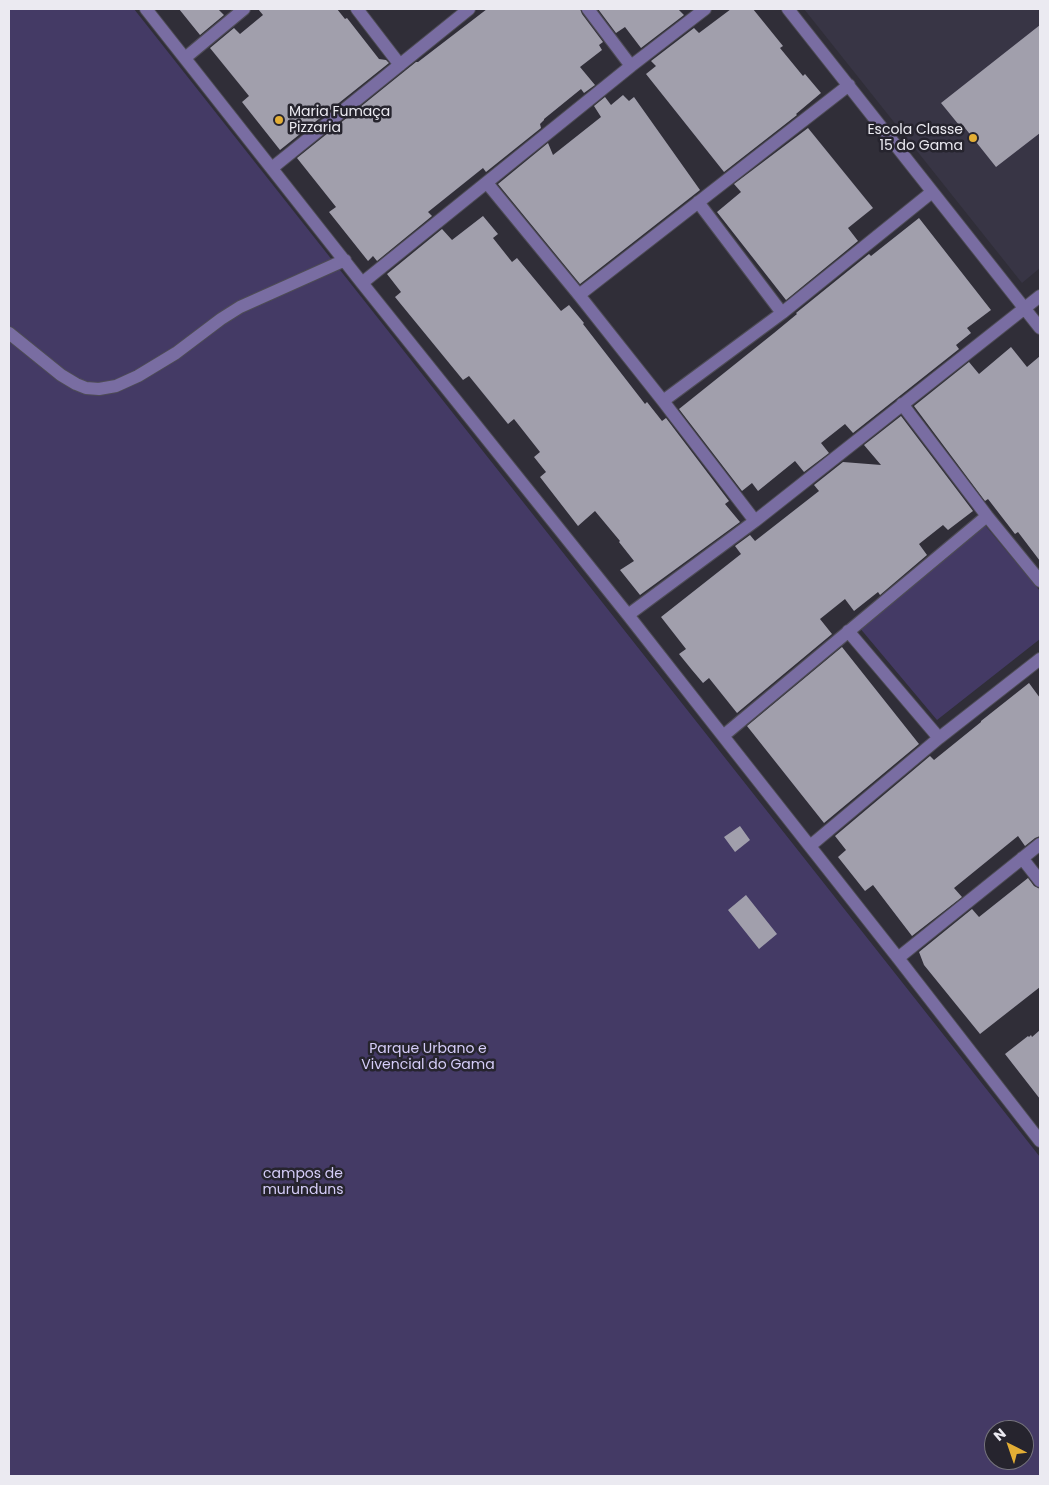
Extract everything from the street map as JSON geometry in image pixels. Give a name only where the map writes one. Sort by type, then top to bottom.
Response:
[{"type":"street","points":[[146,9],[628,615],[1040,1141]]},
{"type":"street","points":[[185,58],[244,9]]},
{"type":"street","points":[[357,9],[400,65]]},
{"type":"street","points":[[272,168],[469,9]]},
{"type":"street","points":[[588,9],[631,66]]},
{"type":"street","points":[[362,282],[705,9]]},
{"type":"street","points":[[788,9],[1040,328]]},
{"type":"street","points":[[579,295],[849,85]]},
{"type":"street","points":[[487,183],[579,295],[756,521]]},
{"type":"street","points":[[663,401],[782,313],[932,192]]},
{"type":"street","points":[[698,202],[782,313]]},
{"type":"street","points":[[9,334],[61,375],[76,384],[86,388],[99,389],[116,386],[138,376],[176,353],[221,318],[240,307],[345,260]]},
{"type":"street","points":[[628,615],[756,521],[1040,296]]},
{"type":"street","points":[[902,404],[987,516],[1040,581]]},
{"type":"street","points":[[723,736],[987,516]]},
{"type":"street","points":[[848,631],[939,738]]},
{"type":"street","points":[[810,846],[939,738],[1040,659]]},
{"type":"street","points":[[898,958],[1040,844]]},
{"type":"street","points":[[1022,858],[1040,881]]},
{"type":"shaded area","name":"Escola Classe 15 do Gama","points":[[804,9],[1040,9],[1040,268],[1022,283]]},
{"type":"green space","name":"Parque Urbano e Vivencial do Gama","points":[[9,9],[134,9],[1040,1157],[1040,1476],[9,1476]]},
{"type":"green space","points":[[984,524],[1040,591],[1040,639],[937,720],[859,627]]},
{"type":"building","points":[[179,9],[218,9],[224,15],[200,35]]},
{"type":"building","points":[[258,9],[337,9],[345,19],[347,18],[379,59],[386,60],[389,63],[280,150],[242,102],[249,96],[210,48],[234,28],[240,34],[263,15]]},
{"type":"building","points":[[487,9],[580,9],[603,42],[599,45],[602,50],[580,67],[595,85],[584,93],[581,89],[544,119],[540,124],[541,128],[486,172],[483,168],[428,212],[432,216],[377,261],[373,256],[368,261],[329,212],[336,207],[297,158],[416,62]]},
{"type":"building","points":[[598,9],[678,9],[684,15],[641,48],[625,27],[616,33]]},
{"type":"building","points":[[731,9],[753,9],[783,46],[780,48],[803,76],[805,74],[821,93],[797,115],[724,172],[646,74],[656,66],[651,61],[694,28],[699,33]]},
{"type":"building","points":[[1040,25],[1040,133],[996,167],[961,123],[959,125],[941,103]]},
{"type":"building","points":[[623,95],[629,101],[634,97],[700,190],[580,284],[498,184],[548,143],[553,155],[601,117],[594,106],[605,97],[611,105]]},
{"type":"building","points":[[808,128],[873,208],[848,228],[858,241],[786,300],[717,212],[741,192],[734,184]]},
{"type":"building","points":[[483,216],[498,234],[493,238],[512,262],[517,258],[561,311],[569,305],[645,404],[647,402],[662,421],[666,418],[729,501],[725,504],[740,522],[640,595],[620,570],[634,561],[620,541],[595,511],[578,526],[540,477],[546,472],[534,457],[540,452],[514,419],[508,424],[469,376],[463,380],[395,297],[401,292],[387,274],[442,229],[452,240]]},
{"type":"building","points":[[919,218],[991,310],[967,328],[971,333],[956,345],[959,349],[853,433],[845,424],[821,443],[829,453],[804,472],[795,461],[758,491],[752,483],[742,491],[679,409],[869,254],[871,256]]},
{"type":"building","points":[[1011,347],[1027,367],[1040,356],[1040,561],[1018,532],[1015,534],[988,499],[985,501],[914,406],[969,362],[979,374]]},
{"type":"building","points":[[901,416],[973,511],[948,530],[943,525],[919,544],[927,555],[880,595],[878,592],[854,611],[845,599],[820,619],[832,634],[737,713],[709,678],[703,683],[679,654],[686,649],[661,617],[741,554],[735,546],[750,535],[755,541],[819,491],[814,485],[843,462],[881,465],[864,445]]},
{"type":"building","points":[[842,647],[919,744],[824,823],[747,726]]},
{"type":"building","points":[[1029,683],[1040,698],[1040,836],[1025,846],[1018,836],[954,888],[962,897],[912,936],[873,885],[865,891],[838,857],[846,850],[835,836],[930,756],[934,760]]},
{"type":"building","points":[[740,826],[750,840],[735,852],[724,837]]},
{"type":"building","points":[[1028,878],[1034,886],[1040,889],[1040,987],[980,1034],[924,965],[919,952],[972,909],[979,917]]},
{"type":"building","points":[[746,895],[777,934],[759,949],[728,910]]},
{"type":"building","points":[[1040,1030],[1040,1099],[1005,1054],[1028,1036],[1031,1035],[1032,1037]]},
{"type":"place","name":"Maria Fumaça Pizzaria","points":[[279,120]]},
{"type":"place","name":"Escola Classe 15 do Gama","points":[[973,138]]},
{"type":"park label","name":"campos de murunduns","points":[[303,1182]]}]
